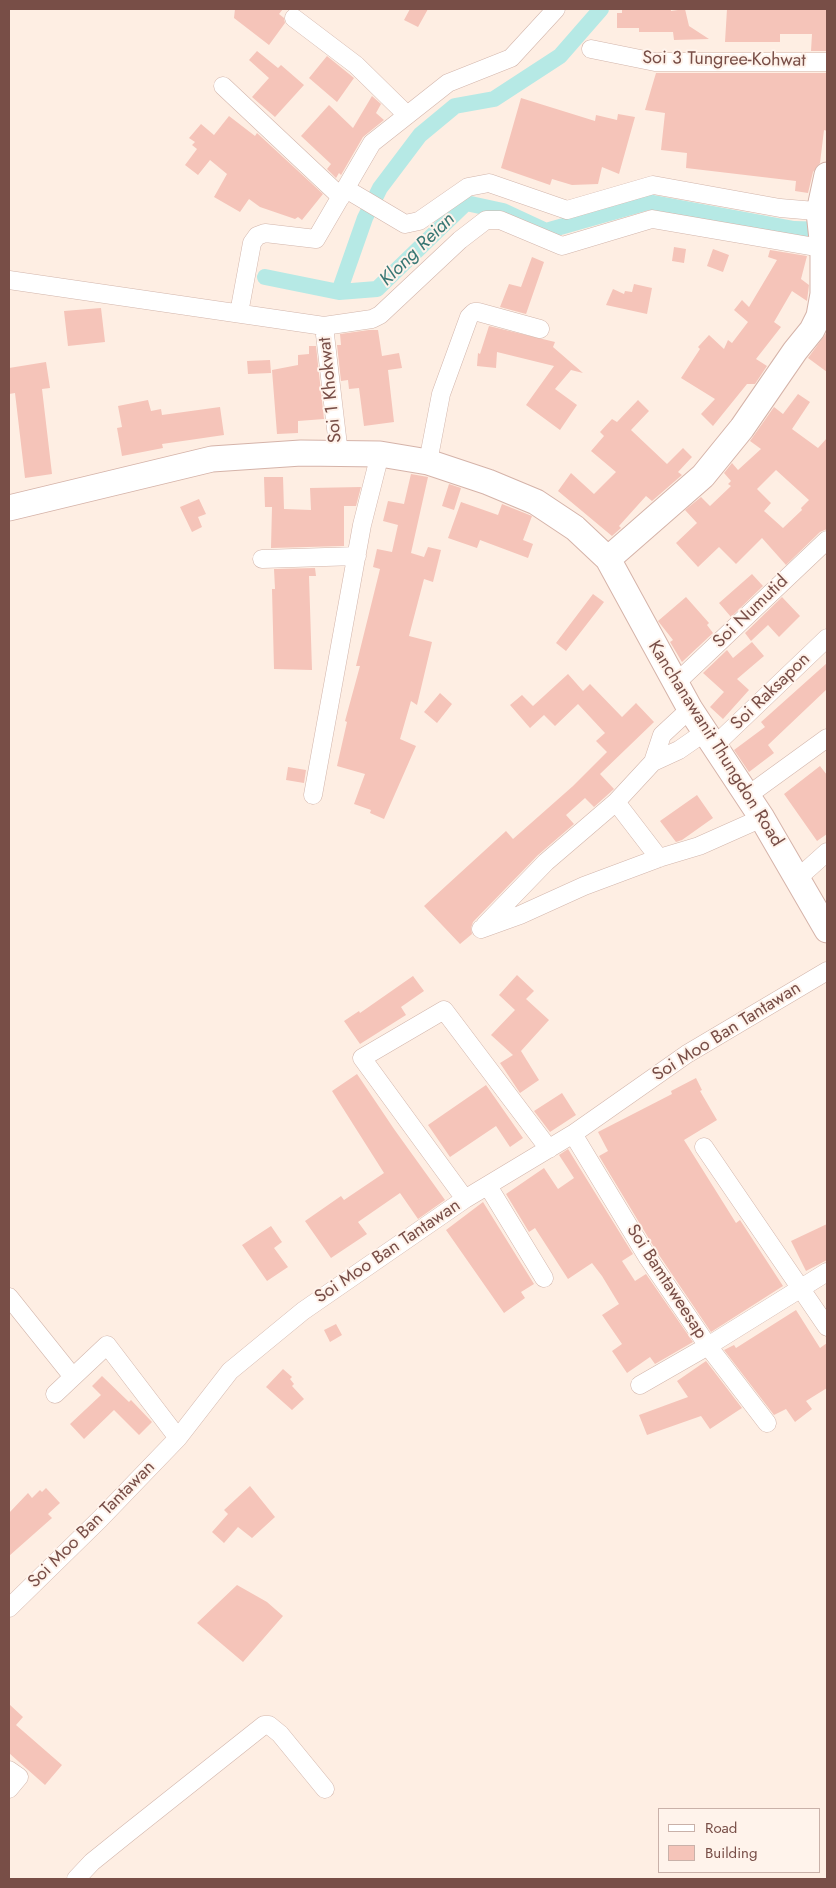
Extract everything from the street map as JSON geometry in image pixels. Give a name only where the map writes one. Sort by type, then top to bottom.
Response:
[{"type":"street","points":[[239,313],[254,239],[265,233],[316,239],[372,143],[406,114],[448,83],[511,58],[556,9]]},
{"type":"street","points":[[294,18],[356,65],[406,114]]},
{"type":"street","name":"Soi 3 Tungree-Kohwat","points":[[591,49],[655,62],[827,62]]},
{"type":"street","points":[[223,86],[343,193],[374,207],[400,223],[410,224],[468,187],[489,183],[566,210],[653,185],[780,208],[823,212]]},
{"type":"street","points":[[608,559],[703,476],[742,428],[795,351],[812,330],[822,305],[823,212],[827,175]]},
{"type":"street","points":[[9,280],[324,326],[372,319],[380,316],[460,240],[486,220],[500,220],[562,246],[652,219],[824,248]]},
{"type":"street","points":[[428,462],[441,394],[469,317],[474,312],[478,312],[540,329]]},
{"type":"street","name":"Soi 1 Khokwat","points":[[324,326],[338,454]]},
{"type":"street","name":"Kanchanawanit Thungdon Road","points":[[9,508],[212,459],[301,453],[380,454],[428,462],[512,491],[547,508],[584,535],[608,559],[675,684],[762,818],[827,930]]},
{"type":"street","points":[[313,795],[362,525],[380,454]]},
{"type":"street","name":"Soi Numutid","points":[[675,684],[827,540]]},
{"type":"street","points":[[262,558],[357,556]]},
{"type":"street","name":"Soi Raksapon","points":[[653,762],[710,739],[827,638]]},
{"type":"street","points":[[690,709],[662,735],[653,762],[616,802],[546,862],[481,929],[520,915],[584,886],[659,858],[699,846],[762,818]]},
{"type":"street","points":[[747,796],[827,738]]},
{"type":"street","points":[[616,802],[659,858]]},
{"type":"street","points":[[798,878],[827,852]]},
{"type":"street","name":"Soi Moo Ban Tantawan","points":[[9,1608],[100,1519],[178,1438],[230,1371],[252,1350],[328,1292],[465,1199],[574,1134],[687,1054],[827,971]]},
{"type":"street","points":[[465,1199],[362,1058],[444,1010],[549,1149]]},
{"type":"street","name":"Soi Bamtaweesap","points":[[574,1134],[648,1258],[708,1346],[767,1423]]},
{"type":"street","points":[[704,1147],[827,1327]]},
{"type":"street","points":[[488,1186],[544,1278]]},
{"type":"street","points":[[640,1385],[708,1346],[827,1272]]},
{"type":"street","points":[[9,1297],[73,1376]]},
{"type":"street","points":[[55,1394],[107,1344],[178,1438]]},
{"type":"street","points":[[76,1879],[113,1845],[264,1725],[270,1726],[280,1734],[325,1788]]},
{"type":"building","points":[[235,9],[283,9],[279,14],[284,18],[285,23],[269,45],[234,18]]},
{"type":"building","points":[[410,9],[428,9],[418,27],[404,20]]},
{"type":"building","points":[[622,9],[671,9],[671,11],[685,9],[689,26],[709,39],[674,40],[673,32],[639,32],[639,28],[617,28],[617,13],[622,13]]},
{"type":"building","points":[[727,9],[827,9],[827,51],[811,51],[812,34],[780,34],[780,42],[725,42]]},
{"type":"building","points":[[257,51],[278,68],[281,65],[304,85],[275,117],[252,97],[269,78],[249,60]]},
{"type":"building","points":[[327,56],[354,78],[337,102],[309,78]]},
{"type":"building","points":[[656,73],[827,73],[827,131],[824,130],[820,163],[813,172],[808,193],[795,191],[796,181],[686,168],[687,153],[661,150],[665,113],[645,110]]},
{"type":"building","points":[[372,96],[381,104],[376,113],[384,120],[363,137],[341,175],[339,173],[336,178],[327,169],[331,164],[301,136],[329,105],[353,128]]},
{"type":"building","points":[[521,98],[595,121],[596,115],[617,120],[618,114],[635,117],[619,174],[602,167],[598,184],[572,185],[552,179],[550,185],[501,168]]},
{"type":"building","points":[[229,116],[255,136],[257,133],[323,194],[302,220],[298,217],[295,219],[260,207],[249,199],[240,212],[214,197],[227,174],[210,160],[198,175],[185,165],[197,149],[192,145],[195,142],[189,138],[201,124],[214,135]]},
{"type":"building","points":[[674,247],[686,249],[684,263],[672,261]]},
{"type":"building","points":[[713,249],[729,255],[723,272],[707,266]]},
{"type":"building","points":[[770,250],[807,256],[801,279],[809,285],[807,301],[792,291],[774,322],[781,327],[756,359],[767,366],[755,384],[747,384],[713,426],[701,414],[715,399],[681,378],[700,349],[698,347],[709,335],[724,349],[728,340],[732,343],[748,322],[734,310],[742,300],[749,307],[777,260],[768,257]]},
{"type":"building","points":[[532,257],[544,262],[526,314],[500,307],[509,284],[521,287]]},
{"type":"building","points":[[634,284],[652,288],[647,314],[606,305],[613,289],[624,294],[625,291],[632,292]]},
{"type":"building","points":[[101,308],[105,342],[68,346],[64,311]]},
{"type":"building","points":[[489,326],[555,342],[553,347],[583,373],[571,370],[555,389],[577,405],[560,430],[526,405],[554,366],[497,352],[496,368],[477,366],[478,353],[480,354]]},
{"type":"building","points":[[378,330],[382,356],[399,353],[402,368],[388,370],[394,422],[364,426],[359,388],[349,389],[348,380],[341,381],[337,345],[341,345],[340,334]]},
{"type":"building","points":[[827,332],[827,372],[808,358]]},
{"type":"building","points":[[309,346],[316,346],[324,419],[298,421],[298,433],[277,434],[272,370],[298,365],[298,355],[309,354]]},
{"type":"building","points":[[270,360],[271,373],[248,374],[247,361]]},
{"type":"building","points":[[46,362],[50,388],[42,389],[52,474],[25,478],[15,393],[9,394],[9,368]]},
{"type":"building","points":[[798,394],[810,402],[792,429],[818,448],[827,438],[827,529],[820,532],[786,565],[762,538],[736,564],[719,547],[698,567],[676,543],[697,523],[685,510],[701,497],[710,506],[731,486],[728,484],[731,481],[724,473],[732,463],[738,470],[761,449],[750,441],[774,407],[783,414]],"holes":[[[776,470],[809,500],[801,508],[802,510],[783,528],[764,511],[771,503],[757,489]]]},
{"type":"building","points":[[148,400],[151,411],[161,409],[162,415],[220,407],[224,435],[162,444],[163,448],[122,456],[117,428],[122,427],[118,406]]},
{"type":"building","points":[[638,400],[649,411],[631,430],[667,464],[683,448],[692,457],[678,472],[682,475],[652,501],[646,496],[619,526],[621,528],[612,536],[558,491],[571,473],[594,494],[616,472],[591,451],[604,436],[600,432],[612,419],[617,422]]},
{"type":"building","points":[[411,474],[428,477],[411,553],[424,557],[428,547],[441,550],[433,582],[424,579],[409,636],[432,642],[417,705],[411,701],[400,739],[416,746],[384,819],[370,813],[371,810],[354,804],[365,774],[337,766],[347,722],[345,721],[360,666],[356,666],[380,569],[373,567],[377,549],[392,552],[398,525],[383,521],[388,501],[404,504]]},
{"type":"building","points":[[264,477],[283,477],[284,509],[311,510],[310,488],[361,487],[356,506],[344,506],[344,546],[271,548],[272,507],[265,507]]},
{"type":"building","points":[[449,484],[461,488],[454,510],[442,506]]},
{"type":"building","points":[[199,499],[206,514],[198,517],[202,527],[192,532],[180,507]]},
{"type":"building","points":[[461,502],[498,515],[502,504],[532,516],[523,540],[533,544],[528,558],[480,540],[477,548],[448,538]]},
{"type":"building","points":[[315,568],[316,576],[309,576],[312,670],[274,669],[272,589],[275,589],[274,569]]},
{"type":"building","points":[[752,574],[763,586],[731,617],[719,603]]},
{"type":"building","points":[[593,594],[604,602],[566,651],[556,643]]},
{"type":"building","points":[[686,597],[709,623],[707,625],[713,633],[682,662],[670,642],[673,640],[658,621]]},
{"type":"building","points":[[782,597],[800,616],[779,637],[768,625],[751,641],[745,633]]},
{"type":"building","points":[[752,642],[764,656],[737,679],[749,690],[723,719],[710,707],[724,692],[703,673],[727,650],[733,658]]},
{"type":"building","points":[[827,663],[827,689],[768,745],[774,753],[749,772],[734,750],[765,727],[761,722]]},
{"type":"building","points":[[568,674],[583,691],[590,684],[622,717],[636,703],[654,722],[600,774],[614,789],[594,807],[585,798],[566,815],[574,824],[538,855],[473,922],[472,934],[460,944],[424,906],[506,831],[513,839],[573,786],[607,752],[596,741],[605,733],[578,704],[555,726],[544,715],[530,728],[510,705],[522,695],[533,706]]},
{"type":"building","points":[[440,693],[452,704],[437,723],[424,712]]},
{"type":"building","points":[[820,766],[827,775],[827,834],[817,841],[784,794]]},
{"type":"building","points":[[288,767],[306,770],[304,783],[286,780]]},
{"type":"building","points":[[697,795],[713,818],[682,840],[676,842],[660,821]]},
{"type":"building","points":[[517,975],[534,991],[526,999],[549,1020],[521,1051],[539,1080],[520,1093],[500,1063],[513,1055],[491,1035],[515,1010],[499,995]]},
{"type":"building","points":[[413,976],[424,991],[401,1007],[406,1015],[360,1044],[344,1021],[359,1011],[360,1013]]},
{"type":"building","points":[[357,1074],[445,1200],[418,1219],[400,1193],[358,1222],[367,1234],[331,1258],[305,1221],[341,1196],[344,1200],[384,1173],[332,1091]]},
{"type":"building","points":[[696,1078],[702,1090],[700,1091],[717,1120],[684,1140],[736,1223],[740,1220],[783,1286],[711,1332],[657,1252],[599,1156],[608,1151],[598,1132],[672,1094],[671,1091]]},
{"type":"building","points":[[486,1085],[523,1138],[510,1147],[496,1126],[450,1157],[428,1125]]},
{"type":"building","points":[[562,1093],[576,1115],[550,1132],[534,1111]]},
{"type":"building","points":[[568,1149],[633,1254],[622,1261],[635,1281],[646,1274],[693,1342],[655,1364],[650,1357],[627,1373],[612,1351],[622,1344],[602,1315],[619,1304],[602,1276],[592,1263],[568,1279],[535,1228],[529,1232],[506,1194],[544,1168],[558,1189],[574,1178],[559,1155]]},
{"type":"building","points":[[483,1202],[534,1284],[521,1292],[525,1298],[504,1313],[446,1230]]},
{"type":"building","points":[[827,1224],[827,1260],[806,1271],[791,1241]]},
{"type":"building","points":[[271,1226],[282,1242],[274,1248],[288,1267],[267,1281],[242,1245]]},
{"type":"building","points":[[796,1310],[820,1348],[827,1343],[827,1388],[806,1401],[812,1409],[795,1422],[786,1409],[774,1415],[724,1350],[734,1345],[736,1348]]},
{"type":"building","points":[[336,1324],[342,1335],[330,1342],[324,1330]]},
{"type":"building","points":[[706,1361],[742,1408],[710,1429],[701,1416],[647,1435],[639,1415],[688,1397],[677,1381]]},
{"type":"building","points":[[283,1369],[292,1377],[290,1379],[294,1384],[292,1386],[304,1399],[292,1410],[266,1387]]},
{"type":"building","points":[[102,1376],[129,1402],[131,1400],[152,1422],[139,1435],[114,1410],[84,1439],[70,1424],[101,1395],[92,1386]]},
{"type":"building","points":[[250,1486],[275,1517],[252,1538],[238,1527],[224,1543],[212,1532],[228,1514],[224,1510]]},
{"type":"building","points":[[46,1488],[60,1503],[48,1514],[52,1518],[9,1556],[9,1513],[28,1493],[32,1498],[40,1490],[42,1492]]},
{"type":"building","points":[[237,1585],[267,1602],[283,1616],[243,1662],[197,1623]]},
{"type":"building","points":[[9,1704],[23,1717],[16,1725],[62,1765],[45,1785],[9,1753]]},
{"type":"waterway","name":"Klong Reian","points":[[339,292],[365,218],[380,188],[420,135],[455,106],[494,99],[560,56],[601,9]]},
{"type":"waterway","name":"Klong Reian","points":[[265,277],[339,292],[377,289],[466,203],[503,211],[546,231],[648,202],[794,229],[827,230]]}]
